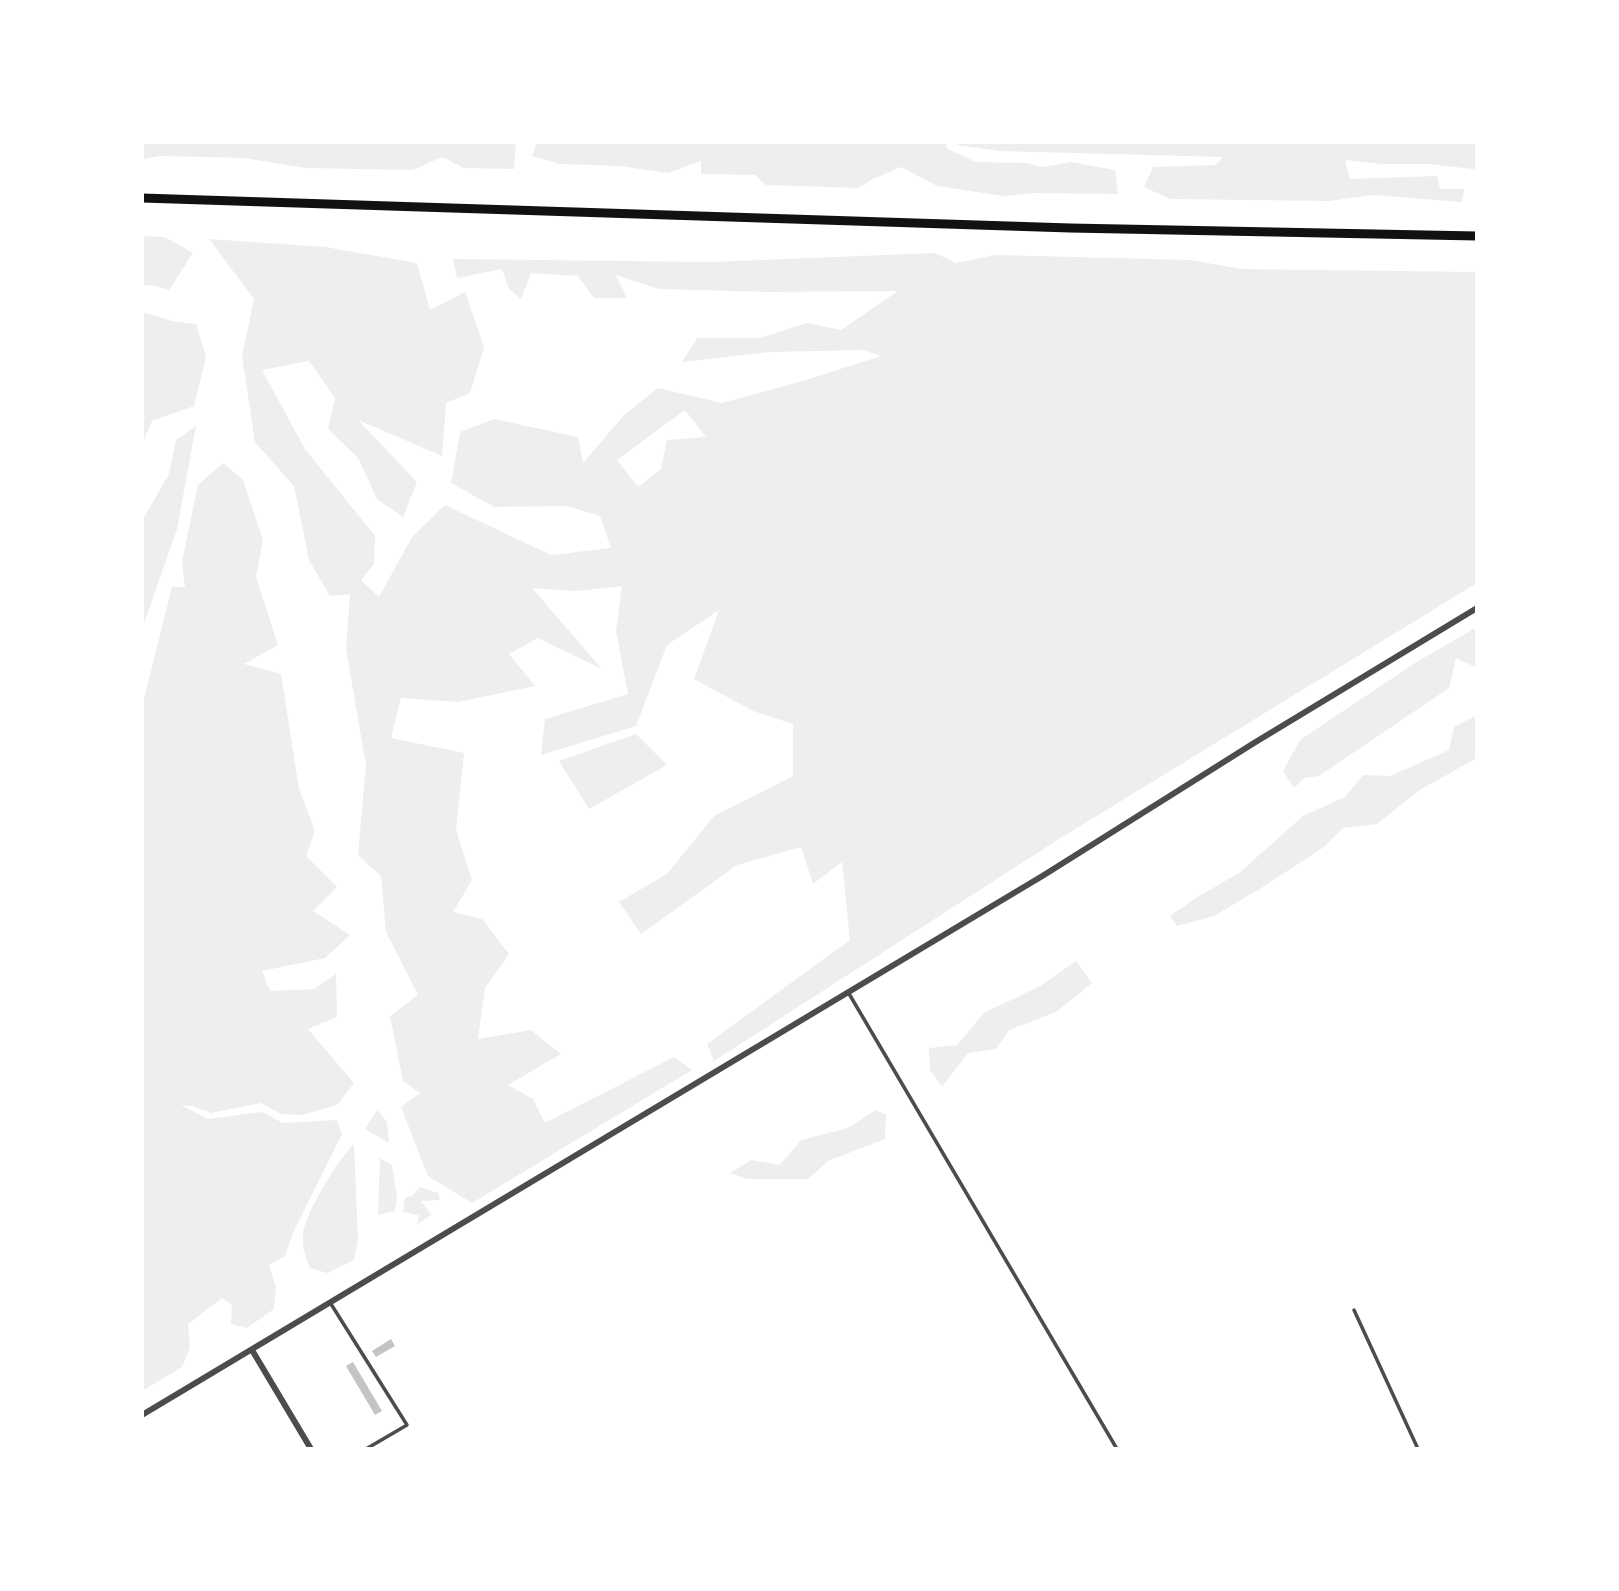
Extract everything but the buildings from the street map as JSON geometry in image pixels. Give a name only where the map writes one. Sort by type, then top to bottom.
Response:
[{"type":"main road","points":[[142,198],[1070,228],[1477,236]]},
{"type":"street","points":[[142,1415],[1044,875],[1477,608]]},
{"type":"street","points":[[252,1350],[311,1449]]},
{"type":"lane","points":[[848,992],[1117,1449]]},
{"type":"lane","points":[[330,1302],[407,1424],[366,1449]]},
{"type":"lane","points":[[1354,1310],[1418,1449]]},
{"type":"shaded area","points":[[142,142],[516,142],[514,169],[464,168],[442,157],[413,170],[306,168],[244,158],[161,156],[142,159]]},
{"type":"shaded area","points":[[537,142],[947,142],[946,148],[976,162],[1027,163],[1042,167],[1071,162],[1115,170],[1118,194],[1035,193],[1003,196],[937,186],[901,167],[858,188],[766,185],[755,175],[701,174],[701,161],[668,173],[620,166],[560,164],[532,156]]},
{"type":"shaded area","points":[[956,142],[1477,142],[1477,173],[1472,169],[1430,164],[1382,164],[1345,160],[1350,179],[1437,176],[1440,189],[1464,189],[1462,202],[1373,195],[1329,201],[1170,199],[1144,187],[1153,167],[1216,165],[1223,157],[999,151],[957,145]]},
{"type":"shaded area","points":[[142,236],[165,237],[193,253],[169,290],[152,285],[142,286]]},
{"type":"shaded area","points":[[209,239],[325,247],[417,263],[430,310],[465,292],[484,347],[470,393],[446,403],[442,456],[358,420],[417,482],[403,517],[377,499],[358,458],[328,429],[335,398],[309,361],[262,370],[305,449],[375,536],[374,564],[361,580],[379,597],[412,537],[445,505],[551,555],[611,548],[600,516],[567,506],[494,507],[451,483],[460,432],[494,419],[578,437],[583,463],[625,414],[658,388],[722,403],[881,356],[864,350],[770,352],[682,362],[697,338],[760,338],[807,323],[841,330],[898,291],[659,289],[616,275],[627,298],[594,298],[578,276],[531,273],[521,299],[509,289],[502,269],[457,278],[453,259],[712,262],[935,253],[956,263],[995,255],[1190,260],[1242,269],[1477,272],[1477,583],[1059,839],[714,1061],[707,1044],[850,940],[842,862],[813,884],[801,847],[737,865],[641,934],[619,902],[667,874],[714,816],[793,776],[793,724],[753,711],[694,679],[719,610],[667,645],[636,726],[541,755],[545,719],[628,694],[616,631],[622,586],[576,591],[532,588],[602,669],[538,638],[509,654],[535,686],[458,702],[401,698],[391,738],[464,753],[456,830],[472,880],[453,912],[482,919],[509,954],[485,988],[478,1039],[531,1030],[561,1054],[508,1085],[533,1099],[545,1123],[674,1057],[692,1070],[472,1203],[428,1176],[401,1107],[420,1093],[403,1081],[390,1016],[418,995],[386,932],[381,876],[358,855],[366,765],[346,649],[350,594],[330,596],[309,560],[294,486],[255,442],[242,356],[254,299]],"holes":[[[685,410],[706,437],[667,440],[661,469],[638,487],[617,460]]]},
{"type":"shaded area","points":[[142,312],[172,321],[196,324],[206,357],[194,406],[152,421],[142,445]]},
{"type":"shaded area","points":[[196,426],[177,529],[142,629],[142,521],[169,474],[176,440]]},
{"type":"shaded area","points":[[223,463],[243,480],[263,540],[256,577],[278,645],[244,664],[281,674],[299,789],[315,831],[306,856],[337,887],[313,911],[350,935],[325,958],[262,971],[270,991],[314,989],[336,974],[337,1017],[308,1029],[354,1083],[337,1105],[302,1115],[281,1114],[261,1103],[211,1113],[193,1106],[181,1105],[208,1119],[262,1112],[283,1123],[337,1120],[342,1134],[293,1233],[285,1256],[269,1265],[276,1287],[274,1309],[247,1328],[231,1324],[232,1305],[222,1298],[188,1324],[190,1348],[182,1367],[142,1391],[142,707],[172,587],[185,587],[182,561],[198,485]]},
{"type":"shaded area","points":[[1477,627],[1477,668],[1456,658],[1449,688],[1319,776],[1304,778],[1294,788],[1283,771],[1300,740],[1415,663]]},
{"type":"shaded area","points":[[1477,715],[1477,758],[1418,791],[1377,824],[1343,828],[1324,847],[1214,916],[1177,926],[1170,916],[1239,873],[1303,816],[1345,797],[1363,775],[1390,776],[1449,750],[1454,727]]},
{"type":"shaded area","points":[[636,734],[667,765],[589,809],[559,761]]},
{"type":"shaded area","points":[[1076,961],[1092,983],[1056,1012],[1009,1030],[996,1049],[968,1053],[942,1087],[930,1070],[929,1048],[957,1045],[984,1013],[1042,985]]},
{"type":"shaded area","points":[[377,1110],[387,1122],[389,1143],[365,1129]]},
{"type":"shaded area","points":[[876,1110],[886,1115],[885,1139],[828,1161],[808,1179],[747,1179],[730,1173],[751,1160],[780,1165],[801,1140],[848,1128]]},
{"type":"shaded area","points":[[354,1144],[358,1239],[354,1260],[327,1273],[310,1268],[303,1247],[304,1231],[308,1216],[326,1182]]},
{"type":"shaded area","points":[[380,1158],[392,1165],[397,1197],[395,1211],[378,1215]]},
{"type":"shaded area","points":[[420,1187],[438,1193],[440,1200],[421,1201],[431,1215],[417,1225],[419,1215],[403,1212],[405,1198],[412,1196]]}]
